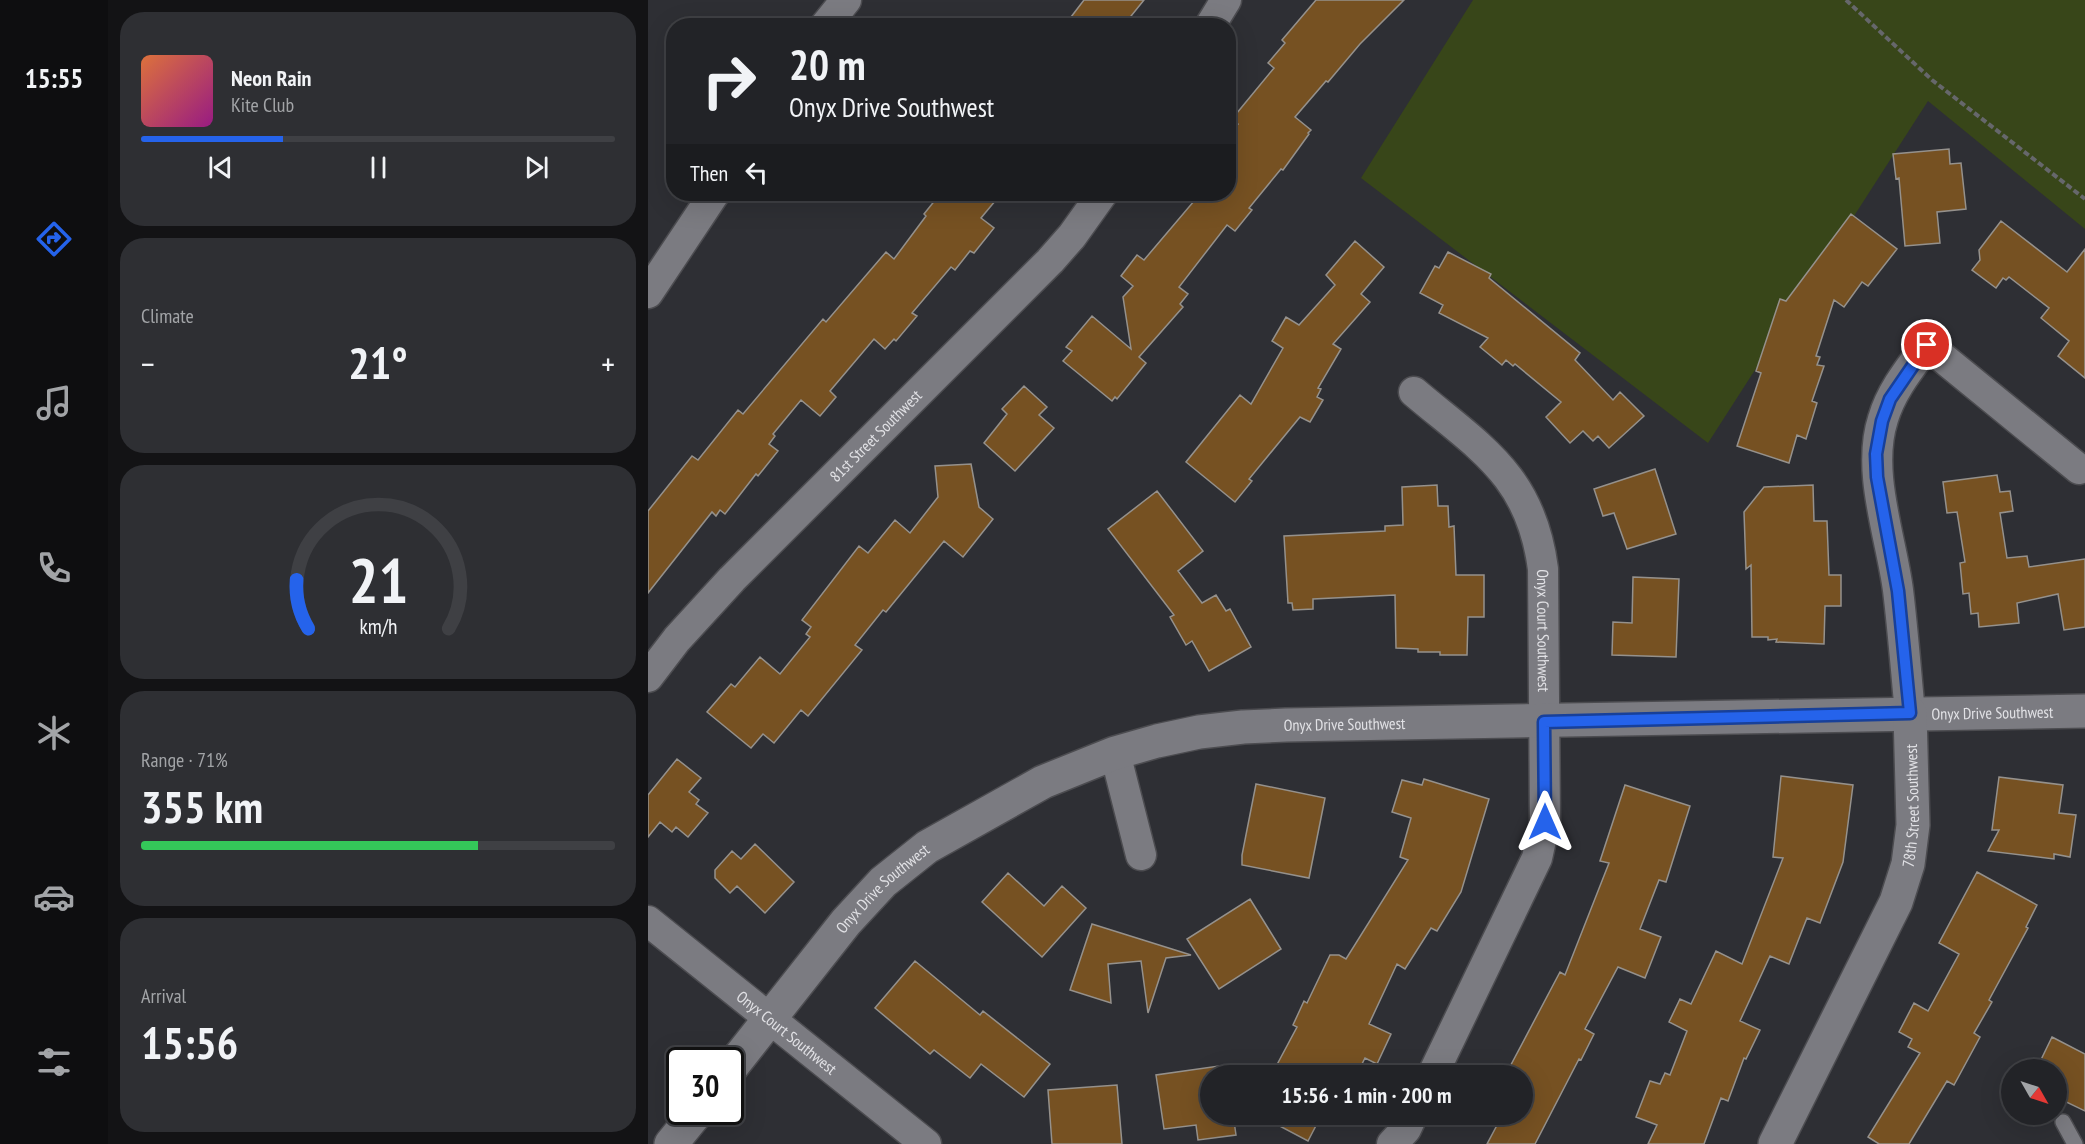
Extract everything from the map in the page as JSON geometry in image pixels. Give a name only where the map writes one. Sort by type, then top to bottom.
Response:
[{"type":"street","points":[[831,18],[846,0]]},
{"type":"street","points":[[1215,18],[1226,0]]},
{"type":"street","points":[[648,293],[709,201]]},
{"type":"street","name":"81st Street Southwest","points":[[648,677],[677,639],[732,579],[1050,261],[1072,236],[1097,201]]},
{"type":"street","name":"78th Street Southwest","points":[[1775,1144],[1896,902],[1908,864],[1913,825],[1910,713],[1898,591],[1877,477],[1876,454],[1882,421],[1890,399],[1927,345],[2079,469]]},
{"type":"street","name":"Onyx Court Southwest","points":[[1414,392],[1494,460],[1512,480],[1526,504],[1539,542],[1543,569],[1545,822],[1538,858],[1437,1065]]},
{"type":"street","name":"Onyx Drive Southwest","points":[[744,1052],[846,922],[883,882],[927,847],[1042,782],[1115,753],[1156,741],[1199,732],[1243,727],[2085,711]]},
{"type":"street","points":[[1115,753],[1141,855]]},
{"type":"street","name":"Onyx Court Southwest","points":[[648,921],[927,1144]]},
{"type":"street","points":[[671,1144],[686,1125]]},
{"type":"street","points":[[1392,1144],[1408,1125]]},
{"type":"lane","points":[[2065,1125],[2075,1144]]},
{"type":"path","points":[[1846,0],[1932,80],[2085,199]]},
{"type":"green space","points":[[1473,0],[2085,0],[2085,229],[1928,101],[1708,443],[1361,178]]},
{"type":"building","points":[[1084,0],[1144,0],[1129,18],[1071,17]]},
{"type":"building","points":[[1316,0],[1404,0],[1360,44],[1295,117],[1311,130],[1309,134],[1283,170],[1281,169],[1249,208],[1252,210],[1235,231],[1227,225],[1179,287],[1188,294],[1180,304],[1183,307],[1139,357],[1146,363],[1117,399],[1115,397],[1112,401],[1063,361],[1072,351],[1066,347],[1092,316],[1131,349],[1123,297],[1133,286],[1121,276],[1137,255],[1144,260],[1194,201],[1236,201],[1236,126],[1238,124],[1236,114],[1274,68],[1268,63],[1285,43],[1282,40]]},
{"type":"building","points":[[1949,149],[1950,164],[1961,163],[1966,209],[1937,212],[1940,243],[1905,246],[1899,178],[1896,179],[1893,154]]},
{"type":"building","points":[[934,201],[995,201],[981,218],[994,228],[974,253],[970,251],[955,270],[951,267],[912,313],[917,316],[896,341],[894,339],[885,349],[874,339],[830,391],[836,397],[820,416],[801,400],[773,434],[775,436],[769,444],[778,451],[758,476],[756,474],[725,514],[720,510],[716,516],[712,512],[648,593],[648,511],[692,456],[698,460],[738,410],[743,414],[823,319],[826,322],[886,252],[894,259],[926,216],[924,214]]},
{"type":"building","points":[[1851,214],[1897,249],[1868,286],[1862,282],[1844,307],[1834,300],[1816,356],[1820,357],[1817,365],[1824,366],[1812,401],[1817,403],[1806,439],[1797,435],[1789,463],[1737,446],[1761,373],[1756,371],[1780,299],[1786,301]]},
{"type":"building","points":[[2001,221],[2067,272],[2085,249],[2085,378],[2058,356],[2069,341],[2041,318],[2049,308],[2009,277],[2006,280],[2003,278],[1996,288],[1972,270],[1980,260],[1979,250]]},
{"type":"building","points":[[1355,241],[1384,267],[1361,294],[1370,302],[1333,344],[1341,349],[1318,388],[1321,389],[1317,397],[1323,400],[1310,422],[1300,417],[1249,479],[1252,481],[1235,502],[1186,462],[1240,395],[1251,404],[1283,348],[1272,341],[1286,317],[1299,325],[1335,285],[1326,275]]},
{"type":"building","points":[[1448,252],[1491,274],[1489,278],[1580,353],[1575,360],[1613,400],[1620,392],[1644,416],[1609,448],[1598,436],[1593,441],[1583,431],[1570,443],[1546,417],[1561,402],[1515,364],[1513,366],[1506,360],[1502,365],[1480,347],[1488,338],[1439,313],[1443,305],[1420,293],[1435,266],[1439,268]]},
{"type":"building","points":[[1024,386],[1047,407],[1039,415],[1054,428],[1015,471],[984,443],[1007,414],[1002,409]]},
{"type":"building","points":[[971,464],[979,507],[993,519],[963,557],[944,541],[886,612],[883,610],[855,645],[862,650],[808,716],[801,710],[774,743],[763,734],[751,748],[707,712],[731,684],[735,687],[760,657],[780,674],[810,637],[806,634],[811,627],[802,620],[859,546],[868,553],[895,520],[910,533],[938,497],[935,466]]},
{"type":"building","points":[[1655,469],[1676,534],[1627,549],[1614,513],[1603,516],[1594,489]]},
{"type":"building","points":[[1997,475],[2000,492],[2010,491],[2013,511],[2000,513],[2007,558],[2027,556],[2029,567],[2085,559],[2085,627],[2064,630],[2058,594],[2017,603],[2019,623],[1979,627],[1978,613],[1971,614],[1969,593],[1963,594],[1960,563],[1965,562],[1957,512],[1947,513],[1943,482]]},
{"type":"building","points":[[1437,485],[1438,506],[1448,506],[1449,527],[1454,526],[1456,575],[1484,575],[1484,617],[1468,617],[1467,655],[1440,655],[1440,652],[1418,652],[1418,649],[1396,648],[1395,595],[1313,599],[1313,609],[1293,610],[1292,603],[1288,603],[1284,536],[1385,531],[1385,526],[1403,525],[1402,487]]},
{"type":"building","points":[[1813,485],[1814,521],[1827,521],[1829,575],[1841,575],[1841,606],[1825,606],[1824,644],[1776,642],[1777,639],[1768,640],[1768,637],[1752,637],[1751,565],[1746,569],[1744,512],[1764,487]]},
{"type":"building","points":[[1157,491],[1203,551],[1178,571],[1202,603],[1216,595],[1226,611],[1230,609],[1251,647],[1209,671],[1192,641],[1186,645],[1170,617],[1174,615],[1108,529]]},
{"type":"building","points":[[1633,577],[1679,579],[1676,657],[1612,655],[1613,622],[1632,623]]},
{"type":"building","points":[[677,759],[701,778],[689,792],[699,800],[696,804],[708,813],[688,837],[676,827],[672,832],[660,822],[648,837],[648,795]]},
{"type":"building","points":[[1781,776],[1853,785],[1843,862],[1820,923],[1807,918],[1789,964],[1770,956],[1740,1021],[1760,1030],[1746,1059],[1744,1058],[1728,1101],[1721,1098],[1704,1144],[1648,1144],[1657,1125],[1636,1117],[1650,1081],[1660,1084],[1665,1073],[1670,1075],[1687,1031],[1669,1022],[1680,999],[1691,1004],[1716,951],[1742,964],[1783,858],[1773,857]]},
{"type":"building","points":[[1999,777],[2063,785],[2059,813],[2076,815],[2070,857],[2054,854],[2054,859],[1988,851],[1999,830],[1992,830]]},
{"type":"building","points":[[1424,779],[1489,799],[1461,892],[1437,931],[1431,928],[1405,969],[1397,964],[1369,1024],[1391,1034],[1377,1064],[1365,1058],[1362,1065],[1277,1065],[1297,1027],[1293,1025],[1304,1001],[1307,1003],[1330,955],[1339,955],[1346,959],[1408,860],[1400,857],[1411,818],[1392,812],[1402,780],[1422,785]]},
{"type":"building","points":[[1256,784],[1325,798],[1309,878],[1242,865]]},
{"type":"building","points":[[1625,785],[1690,806],[1666,882],[1659,880],[1640,929],[1661,937],[1645,978],[1618,967],[1585,1029],[1594,1034],[1535,1144],[1487,1144],[1497,1125],[1533,1125],[1533,1065],[1511,1065],[1560,972],[1565,975],[1609,863],[1600,861]]},
{"type":"building","points":[[755,844],[794,882],[765,913],[737,886],[730,893],[715,878],[715,870],[732,851],[741,859]]},
{"type":"building","points":[[1977,872],[2037,905],[2026,927],[2028,928],[1989,1000],[1992,1002],[1974,1033],[1980,1037],[1954,1085],[1947,1081],[1909,1144],[1879,1144],[1868,1137],[1920,1053],[1908,1047],[1912,1039],[1899,1032],[1914,1003],[1928,1011],[1959,954],[1939,943]]},
{"type":"building","points":[[1008,873],[1044,906],[1062,886],[1086,908],[1042,957],[982,902]]},
{"type":"building","points":[[1250,899],[1281,949],[1219,989],[1187,939]]},
{"type":"building","points":[[1092,924],[1191,955],[1166,958],[1148,1013],[1141,961],[1108,964],[1111,1003],[1070,990]]},
{"type":"building","points":[[915,961],[980,1015],[983,1011],[1050,1064],[1024,1097],[981,1064],[970,1078],[934,1050],[930,1054],[875,1008]]},
{"type":"building","points":[[2052,1037],[2085,1054],[2085,1111],[2067,1102],[2067,1059],[2041,1059]]},
{"type":"building","points":[[1200,1069],[1200,1125],[1235,1125],[1236,1135],[1198,1140],[1196,1125],[1164,1129],[1156,1075]]},
{"type":"building","points":[[1117,1085],[1122,1144],[1052,1144],[1048,1090]]},
{"type":"building","points":[[1278,1125],[1316,1125],[1308,1141]]},
{"type":"route","points":[[1545,822],[1544,722],[1910,713],[1898,591],[1877,477],[1876,454],[1882,421],[1890,399],[1927,345]]}]
